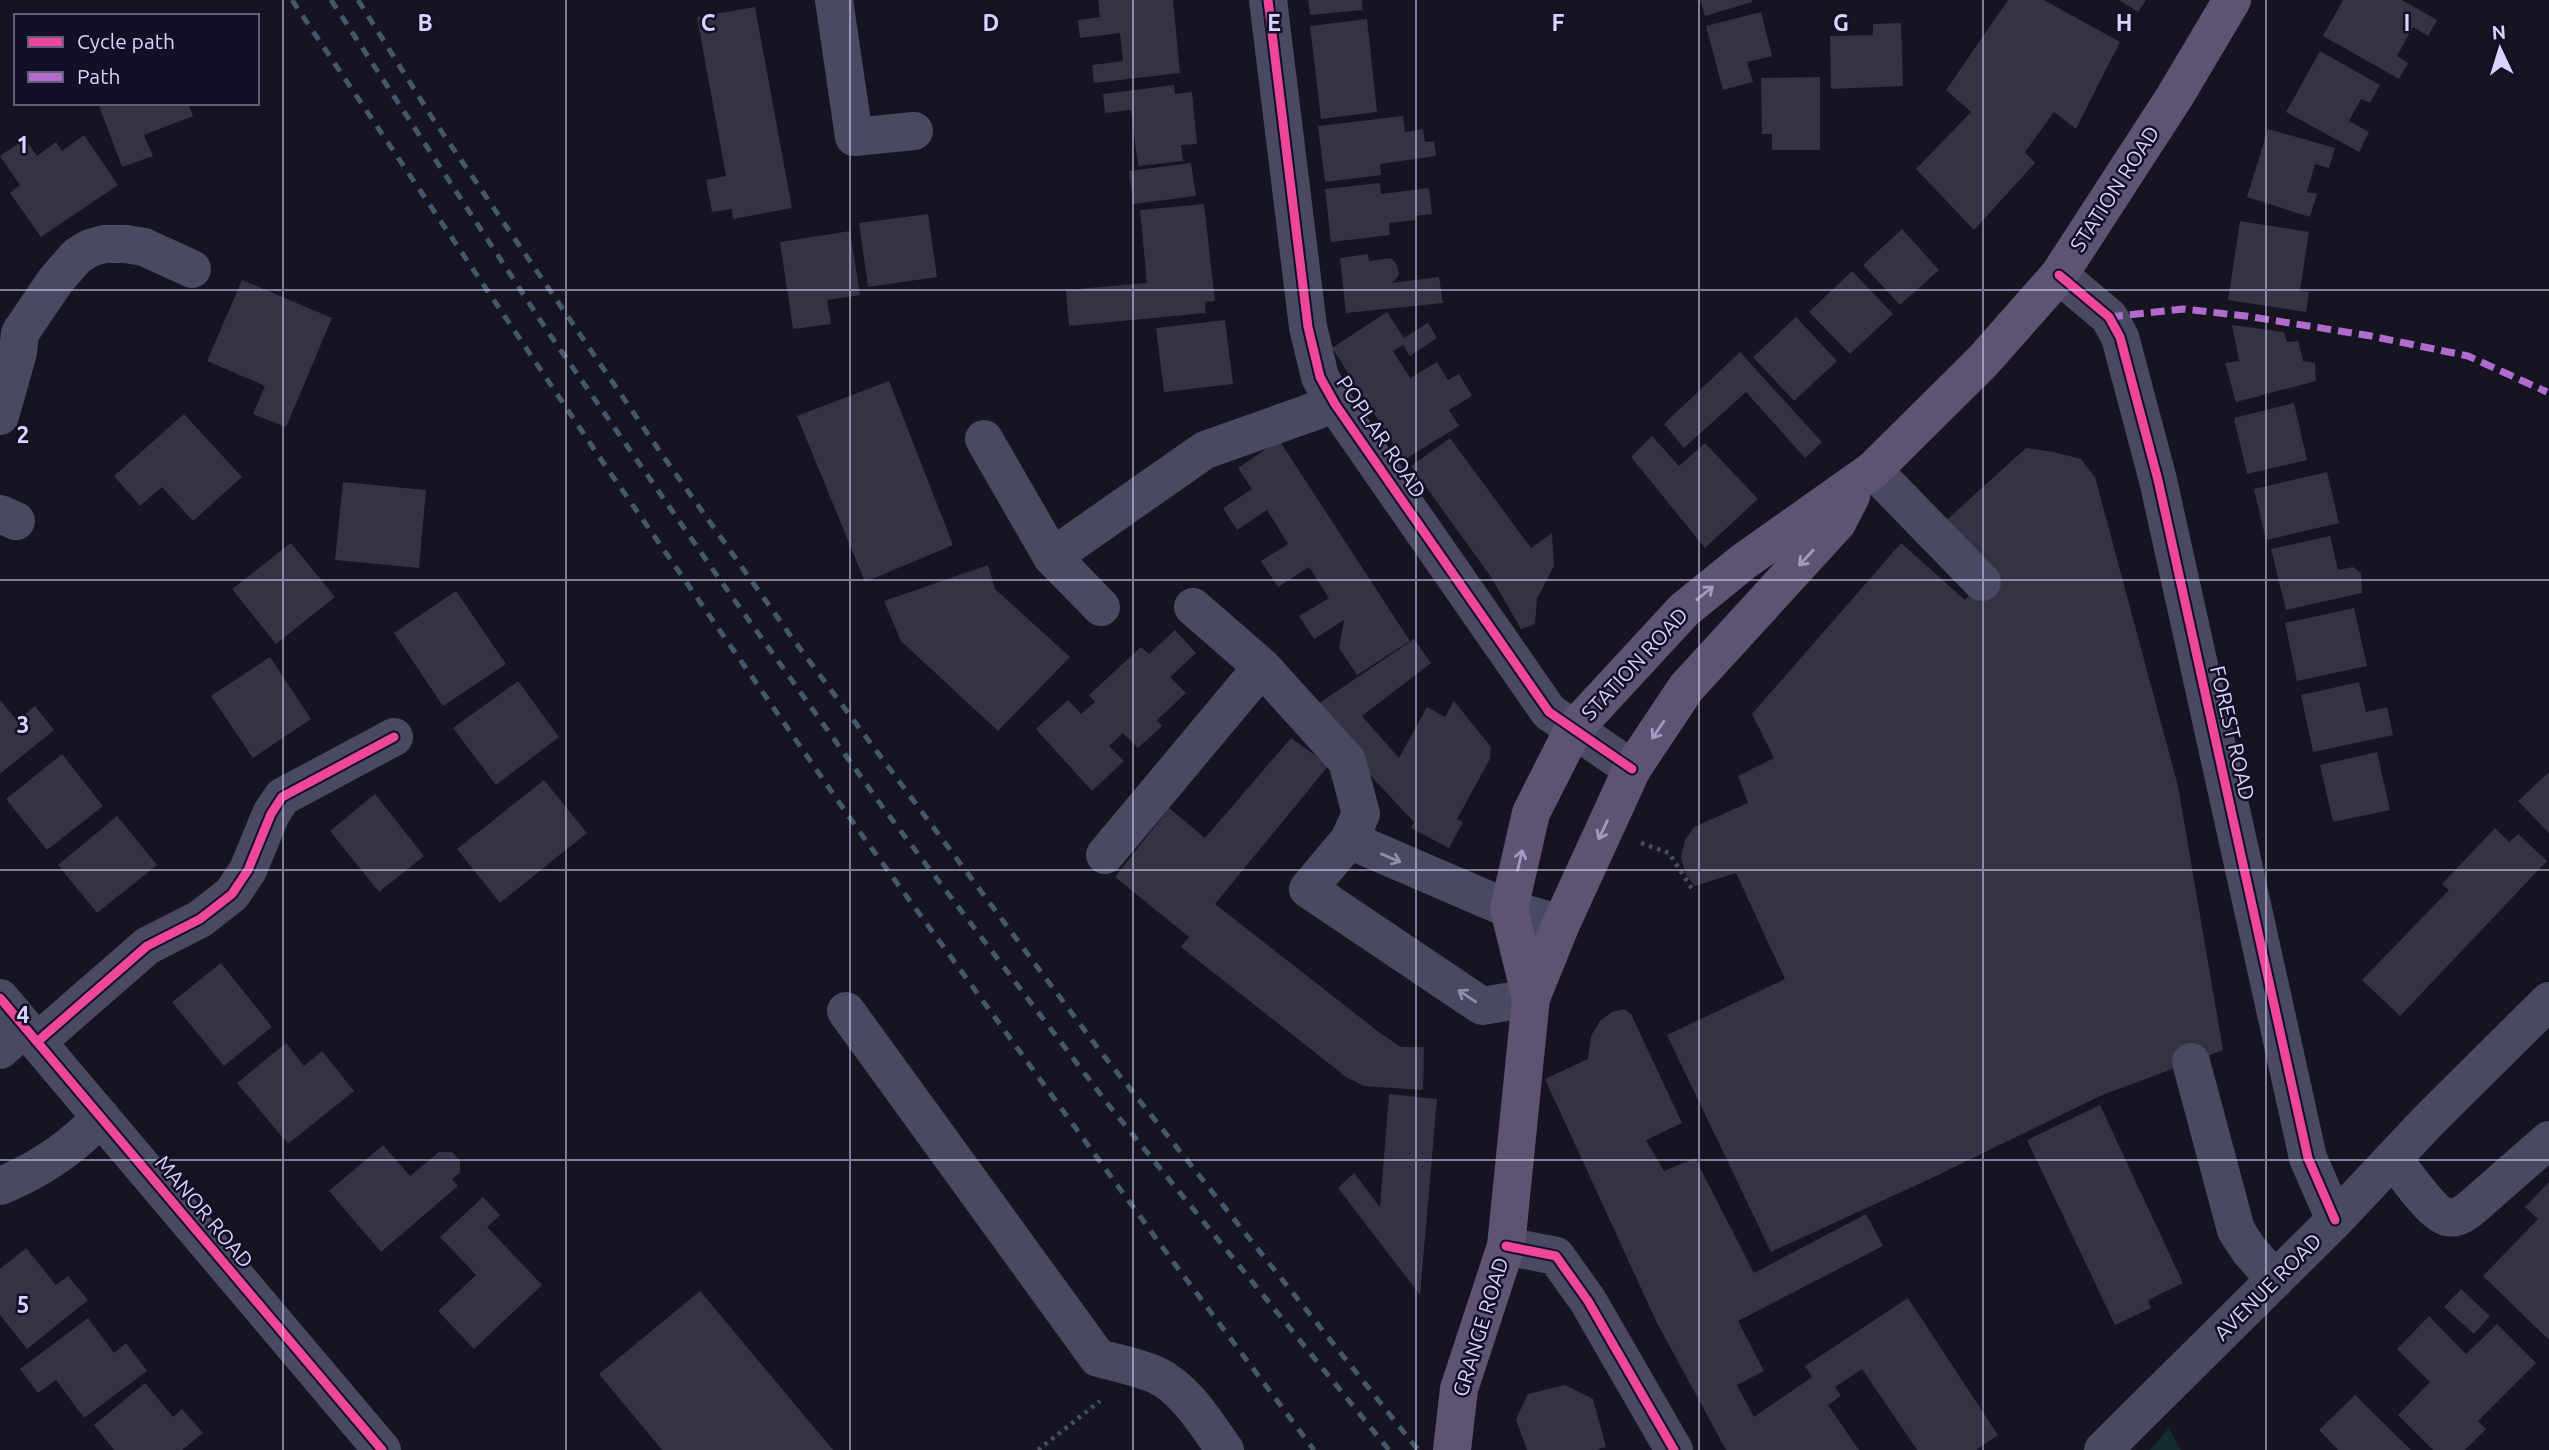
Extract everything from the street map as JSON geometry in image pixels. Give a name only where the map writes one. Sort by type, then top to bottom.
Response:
[{"type":"main road","name":"STATION ROAD","points":[[1531,998],[1509,909],[1531,813],[1573,730],[1684,610],[1743,562],[1866,476],[1983,361],[2059,275],[2175,96],[2232,0]]},
{"type":"main road","name":"STATION ROAD","points":[[1506,1246],[1531,998],[1561,924],[1632,769],[1686,688],[1837,523],[1866,476]]},
{"type":"main road","name":"GRANGE ROAD","points":[[1452,1450],[1459,1389],[1506,1246]]},
{"type":"street","points":[[834,0],[854,137],[914,131]]},
{"type":"street","name":"POPLAR ROAD","points":[[1268,0],[1308,327],[1320,377],[1335,404],[1549,712],[1632,769]]},
{"type":"street","points":[[0,416],[18,352],[10,339],[67,265],[90,248],[104,244],[144,247],[192,269]]},
{"type":"street","name":"FOREST ROAD","points":[[2059,275],[2109,317],[2120,337],[2158,480],[2308,1158],[2335,1220]]},
{"type":"street","points":[[1052,556],[1205,450],[1335,404]]},
{"type":"street","points":[[984,439],[1052,556],[1101,607]]},
{"type":"street","points":[[1866,476],[1982,582]]},
{"type":"street","points":[[1193,607],[1262,667],[1347,761],[1361,814],[1349,840],[1308,889],[1482,1006],[1531,998]]},
{"type":"street","points":[[1105,855],[1262,667]]},
{"type":"street","points":[[21,1040],[147,946],[200,919],[232,894],[248,870],[271,814],[282,797],[394,737]]},
{"type":"street","points":[[1349,840],[1509,909],[1561,924]]},
{"type":"street","name":"MANOR ROAD","points":[[0,998],[21,1040],[101,1117],[382,1450]]},
{"type":"street","name":"AVENUE ROAD","points":[[2103,1450],[2335,1220],[2549,1001]]},
{"type":"street","points":[[846,1011],[1098,1358],[1155,1374],[1183,1395],[1225,1450]]},
{"type":"street","points":[[2191,1062],[2236,1230],[2275,1280]]},
{"type":"street","points":[[0,1186],[48,1164],[84,1135],[101,1117]]},
{"type":"street","points":[[2393,1159],[2437,1213],[2448,1218],[2460,1216],[2469,1210],[2549,1140]]},
{"type":"street","points":[[1506,1246],[1556,1255],[1588,1301],[1674,1450]]},
{"type":"path","points":[[1633,840],[1669,853],[1694,892]]},
{"type":"path","points":[[1038,1450],[1139,1370]]},
{"type":"green space","points":[[2169,1428],[2181,1450],[2150,1450]]},
{"type":"building","points":[[1098,0],[1173,0],[1180,73],[1094,83],[1092,65],[1123,61],[1120,33],[1080,38],[1078,20],[1100,17]]},
{"type":"building","points":[[1308,0],[1362,0],[1363,10],[1310,15]]},
{"type":"building","points":[[1700,0],[1752,0],[1752,2],[1705,16]]},
{"type":"building","points":[[2008,0],[2044,0],[2120,42],[2076,129],[2054,112],[2025,152],[2035,163],[1974,230],[1916,169],[1971,112],[1946,90]]},
{"type":"building","points":[[2119,0],[2146,0],[2138,12]]},
{"type":"building","points":[[2343,0],[2402,0],[2437,20],[2428,36],[2413,27],[2397,56],[2408,63],[2399,79],[2323,36]]},
{"type":"building","points":[[755,7],[792,208],[733,219],[732,209],[712,212],[706,180],[726,176],[697,17]]},
{"type":"building","points":[[1761,12],[1772,56],[1747,62],[1753,82],[1723,90],[1706,26]]},
{"type":"building","points":[[1367,19],[1377,112],[1321,119],[1310,26]]},
{"type":"building","points":[[1901,23],[1903,86],[1831,89],[1830,36],[1873,35],[1873,24]]},
{"type":"building","points":[[2320,51],[2380,85],[2370,103],[2361,99],[2349,121],[2369,132],[2359,152],[2286,112]]},
{"type":"building","points":[[1820,77],[1820,150],[1772,150],[1772,134],[1762,134],[1761,78]]},
{"type":"building","points":[[1174,85],[1175,94],[1192,92],[1197,144],[1181,145],[1183,161],[1138,166],[1131,110],[1105,113],[1103,94]]},
{"type":"building","points":[[99,105],[189,105],[193,116],[144,135],[153,156],[122,167]]},
{"type":"building","points":[[1403,116],[1405,132],[1423,129],[1425,142],[1434,141],[1436,156],[1380,164],[1381,175],[1325,182],[1318,126]]},
{"type":"building","points":[[2268,129],[2335,148],[2329,168],[2315,164],[2307,192],[2317,194],[2310,217],[2247,197]]},
{"type":"building","points":[[84,135],[118,185],[41,237],[10,193],[20,185],[0,156],[25,139],[37,156],[56,142],[62,151]]},
{"type":"building","points":[[1191,163],[1196,196],[1133,204],[1129,171]]},
{"type":"building","points":[[1380,183],[1381,194],[1429,188],[1432,214],[1415,216],[1415,220],[1389,223],[1390,235],[1331,242],[1325,189]]},
{"type":"building","points":[[1204,204],[1215,301],[1205,302],[1206,313],[1069,326],[1066,290],[1147,283],[1140,210]]},
{"type":"building","points":[[928,214],[937,277],[868,287],[859,223]]},
{"type":"building","points":[[2240,221],[2309,232],[2300,291],[2309,292],[2306,312],[2228,300]]},
{"type":"building","points":[[1902,229],[1939,270],[1900,305],[1863,265]]},
{"type":"building","points":[[850,231],[860,295],[827,300],[831,324],[793,329],[780,242]]},
{"type":"building","points":[[1368,254],[1369,261],[1391,258],[1397,265],[1399,275],[1392,283],[1439,277],[1443,303],[1346,313],[1340,258]]},
{"type":"building","points":[[1852,271],[1893,314],[1850,354],[1809,312]]},
{"type":"building","points":[[242,280],[332,318],[286,427],[253,414],[265,386],[207,361]]},
{"type":"building","points":[[1387,312],[1404,338],[1428,323],[1437,338],[1410,356],[1403,345],[1393,351],[1410,378],[1437,362],[1448,380],[1459,374],[1472,396],[1449,410],[1459,426],[1404,460],[1332,348]]},
{"type":"building","points":[[1796,317],[1837,361],[1794,401],[1753,357]]},
{"type":"building","points":[[1225,320],[1233,384],[1164,392],[1156,328]]},
{"type":"building","points":[[2232,325],[2284,332],[2287,342],[2298,341],[2303,361],[2315,363],[2316,381],[2236,402],[2225,363],[2239,361]]},
{"type":"building","points":[[1740,352],[1822,442],[1805,458],[1746,392],[1684,448],[1664,424]]},
{"type":"building","points":[[889,381],[953,545],[865,582],[797,416]]},
{"type":"building","points":[[2294,403],[2307,460],[2247,474],[2234,418]]},
{"type":"building","points":[[184,414],[242,477],[193,521],[162,487],[140,506],[114,476]]},
{"type":"building","points":[[1652,436],[1679,466],[1705,443],[1758,499],[1705,548],[1631,457]]},
{"type":"building","points":[[1450,438],[1531,548],[1552,533],[1554,566],[1537,599],[1535,624],[1521,629],[1491,577],[1411,466]]},
{"type":"building","points":[[1279,440],[1410,641],[1357,675],[1339,648],[1344,620],[1314,639],[1299,616],[1329,598],[1309,567],[1278,587],[1261,561],[1288,544],[1267,510],[1237,530],[1223,508],[1252,489],[1238,468]]},
{"type":"building","points":[[2026,448],[2081,459],[2095,477],[2178,786],[2223,1050],[2100,1096],[1771,1252],[1667,1035],[1785,979],[1736,873],[1695,886],[1686,875],[1681,858],[1685,840],[1694,827],[1748,803],[1738,776],[1774,758],[1752,714],[1901,543],[1965,600],[1982,582],[1941,525]]},
{"type":"building","points":[[2327,472],[2339,523],[2266,540],[2254,489]]},
{"type":"building","points":[[343,482],[426,490],[419,568],[335,560]]},
{"type":"building","points":[[2330,536],[2338,570],[2353,567],[2361,573],[2362,593],[2286,610],[2271,549]]},
{"type":"building","points":[[291,543],[335,597],[276,644],[232,589]]},
{"type":"building","points":[[988,565],[995,589],[1070,657],[998,731],[901,641],[884,601]]},
{"type":"building","points":[[456,591],[506,664],[443,706],[394,633]]},
{"type":"building","points":[[2354,608],[2367,666],[2297,681],[2285,623]]},
{"type":"building","points":[[1175,630],[1196,653],[1170,677],[1186,693],[1157,720],[1162,726],[1138,748],[1123,733],[1109,746],[1124,761],[1092,791],[1036,729],[1068,700],[1081,714],[1095,702],[1089,695],[1141,647],[1149,654]]},
{"type":"building","points":[[1414,639],[1431,663],[1362,716],[1399,758],[1427,707],[1445,717],[1454,701],[1491,747],[1490,759],[1457,819],[1463,822],[1449,848],[1411,828],[1414,822],[1309,710]]},
{"type":"building","points":[[270,657],[311,719],[253,758],[211,696]]},
{"type":"building","points":[[518,681],[559,737],[496,785],[453,728]]},
{"type":"building","points":[[2359,682],[2366,712],[2387,707],[2393,735],[2313,752],[2301,695]]},
{"type":"building","points":[[0,700],[17,721],[35,706],[54,730],[0,774]]},
{"type":"building","points":[[1291,738],[1329,765],[1215,904],[1380,1033],[1401,1047],[1424,1047],[1423,1090],[1364,1086],[1346,1077],[1181,947],[1189,937],[1115,877],[1169,808],[1205,838]]},
{"type":"building","points":[[2377,752],[2390,810],[2333,822],[2320,765]]},
{"type":"building","points":[[62,754],[103,806],[47,850],[6,799]]},
{"type":"building","points":[[2549,772],[2549,833],[2518,801]]},
{"type":"building","points":[[544,780],[587,833],[500,903],[457,849]]},
{"type":"building","points":[[375,794],[424,856],[379,892],[330,831]]},
{"type":"building","points":[[117,816],[157,865],[97,913],[58,865]]},
{"type":"building","points":[[2495,828],[2509,842],[2518,834],[2547,861],[2400,1016],[2362,980],[2449,890],[2442,884]]},
{"type":"building","points":[[221,963],[272,1027],[224,1066],[172,1002]]},
{"type":"building","points":[[1624,1009],[1631,1014],[1682,1123],[1646,1140],[1664,1171],[1695,1158],[1754,1273],[1866,1214],[1883,1246],[1738,1321],[1764,1371],[1737,1385],[1754,1417],[1812,1377],[1805,1366],[1908,1298],[1998,1435],[1976,1450],[1917,1450],[1862,1369],[1835,1387],[1841,1396],[1828,1405],[1859,1450],[1726,1450],[1657,1323],[1545,1079],[1588,1059],[1591,1036],[1600,1021],[1612,1012]]},
{"type":"building","points":[[286,1043],[304,1066],[322,1051],[354,1091],[288,1144],[237,1083]]},
{"type":"building","points":[[1389,1094],[1437,1099],[1420,1295],[1338,1188],[1354,1173],[1380,1207]]},
{"type":"building","points":[[2100,1105],[2183,1283],[2148,1300],[2151,1308],[2115,1325],[2027,1140]]},
{"type":"building","points":[[383,1145],[410,1176],[439,1152],[452,1152],[460,1161],[460,1173],[452,1179],[458,1186],[381,1252],[329,1191]]},
{"type":"building","points":[[2549,1182],[2549,1340],[2483,1276],[2538,1219],[2525,1207]]},
{"type":"building","points":[[483,1197],[500,1215],[487,1227],[542,1285],[474,1349],[438,1311],[476,1275],[440,1237]]},
{"type":"building","points":[[26,1248],[56,1285],[68,1276],[88,1300],[27,1349],[0,1315],[0,1269]]},
{"type":"building","points":[[2461,1289],[2490,1316],[2474,1334],[2444,1307]]},
{"type":"building","points":[[700,1291],[833,1450],[662,1450],[599,1374]]},
{"type":"building","points":[[2429,1316],[2466,1354],[2497,1324],[2536,1363],[2478,1421],[2486,1429],[2465,1450],[2433,1450],[2398,1415],[2430,1382],[2397,1349]]},
{"type":"building","points":[[88,1318],[114,1353],[126,1343],[147,1371],[84,1418],[56,1380],[38,1393],[20,1369]]},
{"type":"building","points":[[145,1383],[173,1417],[182,1409],[203,1433],[182,1450],[114,1450],[94,1425]]},
{"type":"building","points":[[1565,1385],[1593,1399],[1606,1447],[1596,1450],[1527,1450],[1516,1419],[1528,1394]]},
{"type":"building","points":[[2355,1395],[2411,1450],[2338,1450],[2319,1430]]},
{"type":"railway","points":[[292,0],[600,458],[859,831],[1314,1450]]},
{"type":"railway","points":[[331,0],[546,329],[718,577],[884,809],[1107,1103],[1389,1450]]},
{"type":"railway","points":[[358,0],[433,119],[663,456],[790,635],[1100,1051],[1418,1450]]},
{"type":"marked path","points":[[2109,317],[2183,309],[2371,336],[2468,356],[2547,392]]},
{"type":"cycle path","points":[[1268,0],[1308,327],[1320,377],[1335,404],[1549,712],[1632,769]]},
{"type":"cycle path","points":[[2059,275],[2109,317],[2120,337],[2158,480],[2308,1158],[2335,1220]]},
{"type":"cycle path","points":[[37,1042],[147,946],[200,919],[232,894],[248,870],[271,814],[282,797],[394,737]]},
{"type":"cycle path","points":[[0,998],[382,1450]]},
{"type":"cycle path","points":[[1506,1246],[1556,1256],[1588,1301],[1674,1450]]}]
